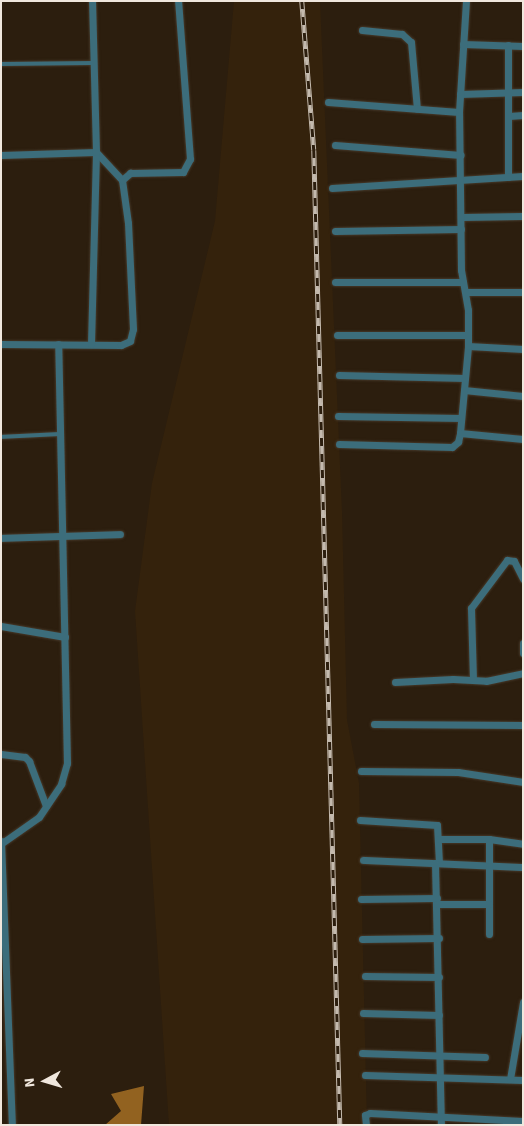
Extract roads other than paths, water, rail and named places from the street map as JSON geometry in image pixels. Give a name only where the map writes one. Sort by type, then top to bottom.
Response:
[{"type":"street","points":[[92,1],[96,152],[92,344]]},
{"type":"street","points":[[122,180],[130,173],[176,173],[189,166],[178,1]]},
{"type":"street","points":[[338,444],[452,447],[458,442],[468,346],[466,292],[463,282],[459,112],[466,1]]},
{"type":"street","points":[[362,30],[394,32],[408,37],[413,50],[417,108]]},
{"type":"street","points":[[463,44],[523,46]]},
{"type":"street","points":[[508,45],[508,177]]},
{"type":"street","points":[[460,94],[523,92]]},
{"type":"street","points":[[328,102],[459,112]]},
{"type":"street","points":[[508,116],[523,115]]},
{"type":"street","points":[[335,145],[461,155]]},
{"type":"street","points":[[1,155],[96,152],[122,180],[128,223],[132,336],[130,341],[120,345],[1,344]]},
{"type":"street","points":[[332,188],[523,176]]},
{"type":"street","points":[[462,217],[523,216]]},
{"type":"street","points":[[335,231],[461,229]]},
{"type":"street","points":[[335,282],[463,282]]},
{"type":"street","points":[[466,292],[523,292]]},
{"type":"street","points":[[336,335],[468,335]]},
{"type":"street","points":[[12,1125],[2,842],[27,827],[46,806],[61,784],[67,763],[58,434],[58,344]]},
{"type":"street","points":[[468,346],[523,350]]},
{"type":"street","points":[[339,376],[466,378]]},
{"type":"street","points":[[464,390],[523,396]]},
{"type":"street","points":[[338,416],[461,418]]},
{"type":"street","points":[[460,433],[523,439]]},
{"type":"street","points":[[1,538],[120,534]]},
{"type":"street","points":[[473,680],[471,608],[507,560],[514,561],[523,579]]},
{"type":"street","points":[[1,626],[65,637]]},
{"type":"street","points":[[523,643],[523,652]]},
{"type":"street","points":[[395,682],[486,681],[523,674]]},
{"type":"street","points":[[374,724],[523,725]]},
{"type":"street","points":[[1,754],[25,757],[29,761],[46,806]]},
{"type":"street","points":[[361,770],[458,772],[523,782]]},
{"type":"street","points":[[360,820],[434,823],[438,828],[438,1075],[441,1125]]},
{"type":"street","points":[[439,839],[489,839],[523,844]]},
{"type":"street","points":[[489,839],[490,934]]},
{"type":"street","points":[[363,860],[523,867]]},
{"type":"street","points":[[361,900],[489,904]]},
{"type":"street","points":[[362,939],[439,938]]},
{"type":"street","points":[[365,976],[439,977]]},
{"type":"street","points":[[510,1079],[523,1002]]},
{"type":"street","points":[[363,1013],[439,1015]]},
{"type":"street","points":[[362,1053],[485,1057]]},
{"type":"street","points":[[365,1075],[438,1075],[523,1080]]},
{"type":"street","points":[[366,1125],[365,1115],[370,1113],[501,1122],[523,1121]]},
{"type":"lane","points":[[1,64],[93,63]]},
{"type":"lane","points":[[1,437],[58,434]]},
{"type":"railway","points":[[302,1],[314,150],[340,1125]]}]
